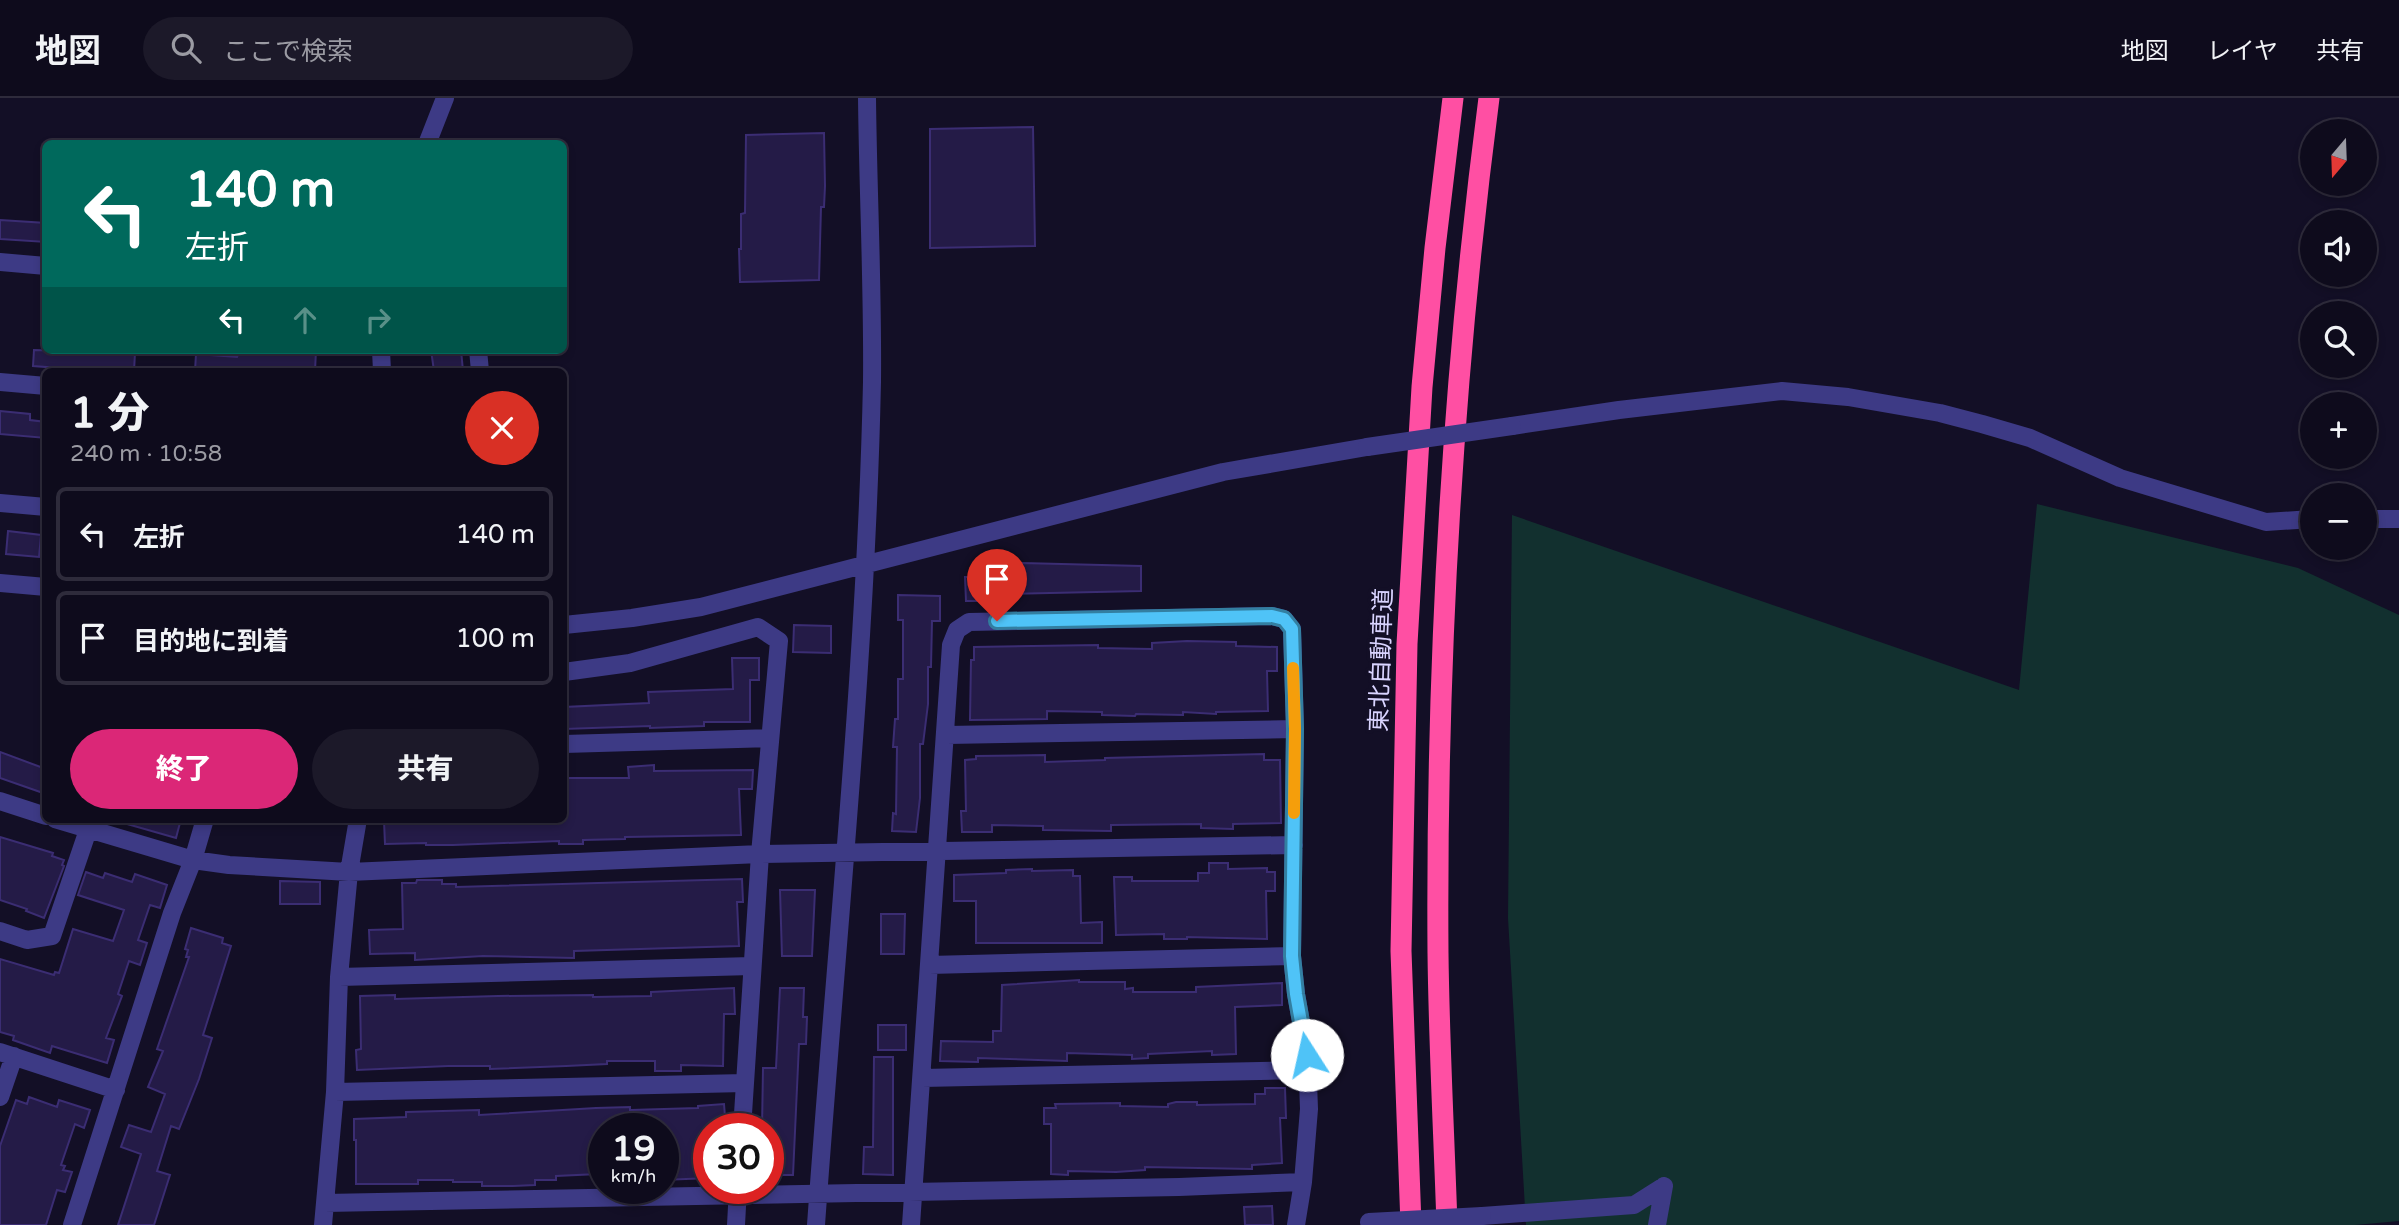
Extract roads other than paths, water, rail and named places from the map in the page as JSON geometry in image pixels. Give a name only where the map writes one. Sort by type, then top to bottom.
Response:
[{"type":"highway","name":"東北自動車道","points":[[1411,1225],[1401,951],[1407,644],[1422,387],[1453,98]]},
{"type":"highway","points":[[1447,1225],[1438,954],[1442,646],[1459,388],[1489,98]]},
{"type":"street","points":[[429,140],[445,98]]},
{"type":"street","points":[[816,1225],[864,564],[872,380],[867,98]]},
{"type":"street","points":[[0,262],[42,266]]},
{"type":"street","points":[[0,382],[42,386]]},
{"type":"street","points":[[567,625],[701,607],[1223,472],[1367,447],[1782,391],[1848,397],[1940,413],[2030,439],[2130,482],[2266,522],[2300,520]]},
{"type":"street","points":[[0,503],[42,507]]},
{"type":"street","points":[[2377,519],[2399,519]]},
{"type":"street","points":[[0,583],[42,587]]},
{"type":"street","points":[[911,1225],[935,851],[947,735],[951,646],[957,630],[969,622],[1259,617],[1284,619],[1292,629],[1295,729],[1292,956],[1308,1070],[1309,1109],[1303,1182],[1296,1225]]},
{"type":"street","points":[[567,672],[630,663],[758,627],[779,641],[760,854],[743,1113]]},
{"type":"street","points":[[947,735],[1295,729]]},
{"type":"street","points":[[567,744],[770,738]]},
{"type":"street","points":[[0,801],[42,815]]},
{"type":"street","points":[[67,823],[193,860],[229,865],[349,872],[760,854],[1294,845]]},
{"type":"street","points":[[72,1225],[172,913],[193,860],[204,823]]},
{"type":"street","points":[[323,1225],[335,1092],[339,977],[349,872],[357,823]]},
{"type":"street","points":[[0,931],[27,940],[52,936],[88,830]]},
{"type":"street","points":[[929,965],[1292,956]]},
{"type":"street","points":[[339,977],[752,966]]},
{"type":"street","points":[[0,1097],[7,1054],[117,1090]]},
{"type":"street","points":[[922,1078],[1308,1070]]},
{"type":"street","points":[[335,1092],[745,1083]]},
{"type":"street","points":[[784,1193],[818,1195],[1303,1182]]},
{"type":"street","points":[[1368,1222],[1634,1205],[1664,1186],[1657,1225]]},
{"type":"street","points":[[325,1203],[693,1192]]},
{"type":"street","points":[[736,1225],[737,1204]]}]
